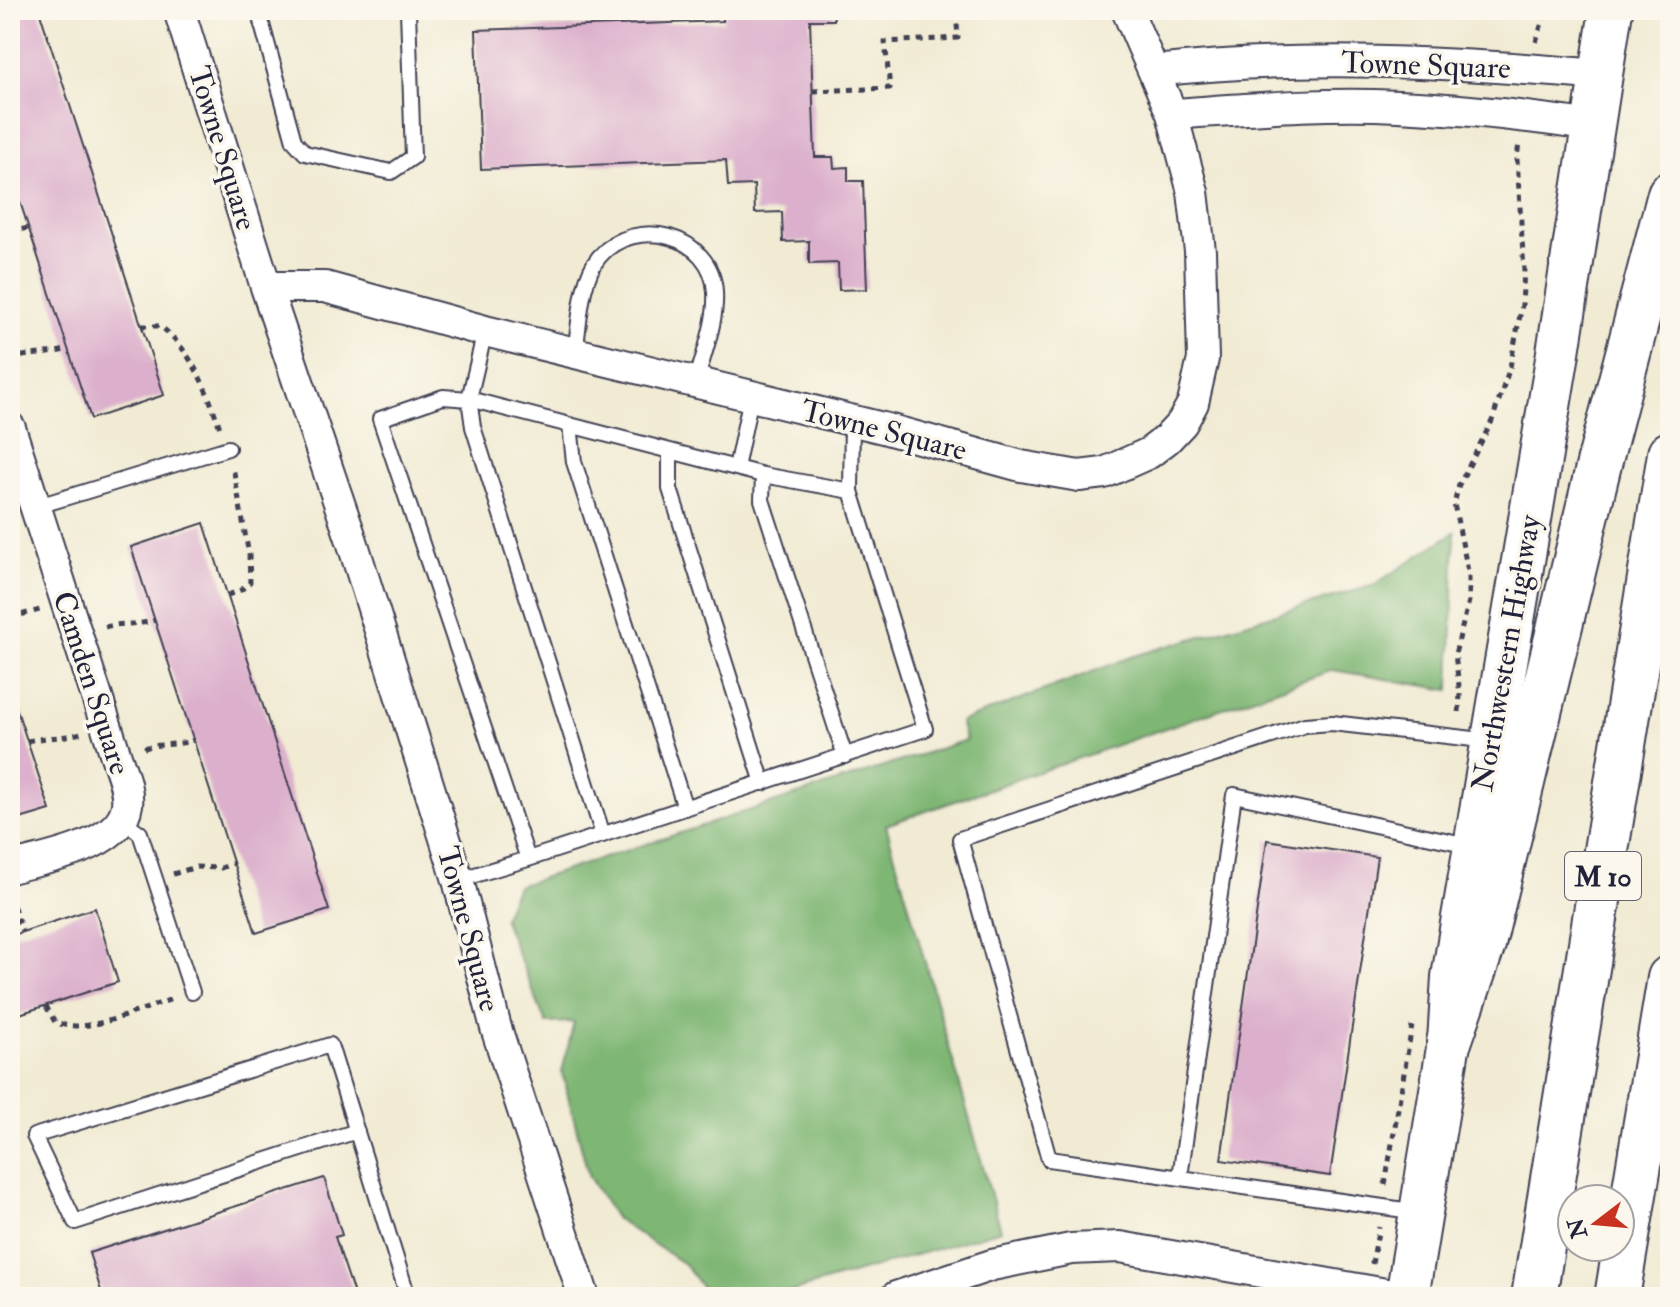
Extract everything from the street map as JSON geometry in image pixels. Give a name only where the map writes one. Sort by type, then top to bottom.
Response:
[{"type":"highway","points":[[1449,1042],[1483,944],[1599,464],[1670,194]]},
{"type":"highway","name":"M 10","points":[[1534,1297],[1670,454]]},
{"type":"highway","points":[[1617,1297],[1670,978]]},
{"type":"main road","name":"Northwestern Highway","points":[[1405,1297],[1449,1042],[1453,977],[1474,846],[1474,731],[1557,359],[1611,10]]},
{"type":"street","name":"Towne Square","points":[[179,10],[266,287],[352,541],[458,880],[496,1028],[584,1297]]},
{"type":"street","name":"Towne Square","points":[[266,287],[325,287],[485,331],[1021,466],[1079,476],[1104,473],[1127,464],[1167,439],[1182,423],[1200,382],[1204,327],[1193,192],[1172,114],[1127,10]]},
{"type":"street","name":"Towne Square","points":[[1154,71],[1205,65],[1366,60],[1448,62],[1601,75]]},
{"type":"street","name":"Towne Square","points":[[1172,114],[1295,106],[1396,106],[1523,115],[1593,126]]},
{"type":"street","name":"Camden Square","points":[[10,428],[116,756],[126,789],[127,805],[115,829],[96,842],[10,868]]},
{"type":"street","points":[[896,1297],[992,1265],[1071,1249],[1120,1247],[1405,1297]]},
{"type":"lane","points":[[258,10],[294,141],[305,153],[391,172],[413,157],[408,10]]},
{"type":"lane","points":[[575,352],[587,281],[598,258],[617,242],[641,233],[667,235],[690,247],[707,266],[715,290],[713,316],[696,383]]},
{"type":"lane","points":[[485,331],[469,399],[473,427],[603,835]]},
{"type":"lane","points":[[528,859],[380,419],[443,397],[469,399],[763,475],[851,491]]},
{"type":"lane","points":[[736,468],[751,397]]},
{"type":"lane","points":[[458,880],[925,729],[851,491],[852,421]]},
{"type":"lane","points":[[570,425],[574,462],[685,808]]},
{"type":"lane","points":[[35,507],[228,448]]},
{"type":"lane","points":[[670,451],[670,489],[763,783]]},
{"type":"lane","points":[[763,475],[762,500],[845,756]]},
{"type":"lane","points":[[1421,1212],[1049,1159],[960,839],[1305,725],[1332,723],[1474,731]]},
{"type":"lane","points":[[1180,1177],[1234,795],[1474,846]]},
{"type":"lane","points":[[122,820],[140,833],[192,992]]},
{"type":"lane","points":[[357,1131],[75,1222],[34,1136],[330,1045],[357,1131],[408,1297]]},
{"type":"path","points":[[813,91],[890,88],[885,42],[958,38],[956,10]]},
{"type":"path","points":[[1534,50],[1546,10]]},
{"type":"path","points":[[1474,731],[1460,694],[1455,654],[1469,601],[1469,576],[1454,504],[1459,485],[1497,408],[1510,367],[1522,305],[1524,270],[1517,159],[1520,132]]},
{"type":"path","points":[[10,232],[28,228]]},
{"type":"path","points":[[10,359],[30,353],[53,354],[68,349]]},
{"type":"path","points":[[77,635],[117,623],[137,626],[155,620]]},
{"type":"path","points":[[27,741],[46,737],[64,738],[106,725]]},
{"type":"path","points":[[116,756],[157,744],[181,745],[194,740]]},
{"type":"path","points":[[155,879],[196,867],[221,868],[234,863]]},
{"type":"path","points":[[10,894],[22,932]]},
{"type":"path","points":[[46,1006],[55,1022],[72,1027],[96,1023],[192,992]]},
{"type":"path","points":[[1385,1187],[1387,1173]]},
{"type":"path","points":[[1373,1263],[1379,1226]]},
{"type":"green space","points":[[1455,532],[1450,690],[1333,670],[886,825],[1001,1230],[773,1297],[709,1297],[684,1264],[616,1219],[589,1177],[562,1072],[574,1022],[546,1023],[503,918],[517,886],[966,740],[960,722],[1134,656],[1374,585]]},
{"type":"building","points":[[39,10],[164,395],[91,419],[10,171],[10,12]]},
{"type":"building","points":[[723,10],[833,10],[834,20],[810,20],[815,157],[833,157],[834,168],[848,167],[848,181],[863,181],[867,289],[839,290],[838,263],[809,264],[809,241],[783,242],[782,212],[755,213],[754,185],[728,186],[726,160],[481,169],[476,30],[723,21]]},
{"type":"building","points":[[204,523],[329,910],[256,933],[131,547]]},
{"type":"building","points":[[10,689],[50,810],[10,822]]},
{"type":"building","points":[[1267,840],[1377,857],[1330,1176],[1221,1160]]},
{"type":"building","points":[[95,908],[118,982],[10,1017],[10,936]]},
{"type":"building","points":[[324,1178],[342,1235],[335,1237],[355,1297],[103,1297],[89,1253]]}]
